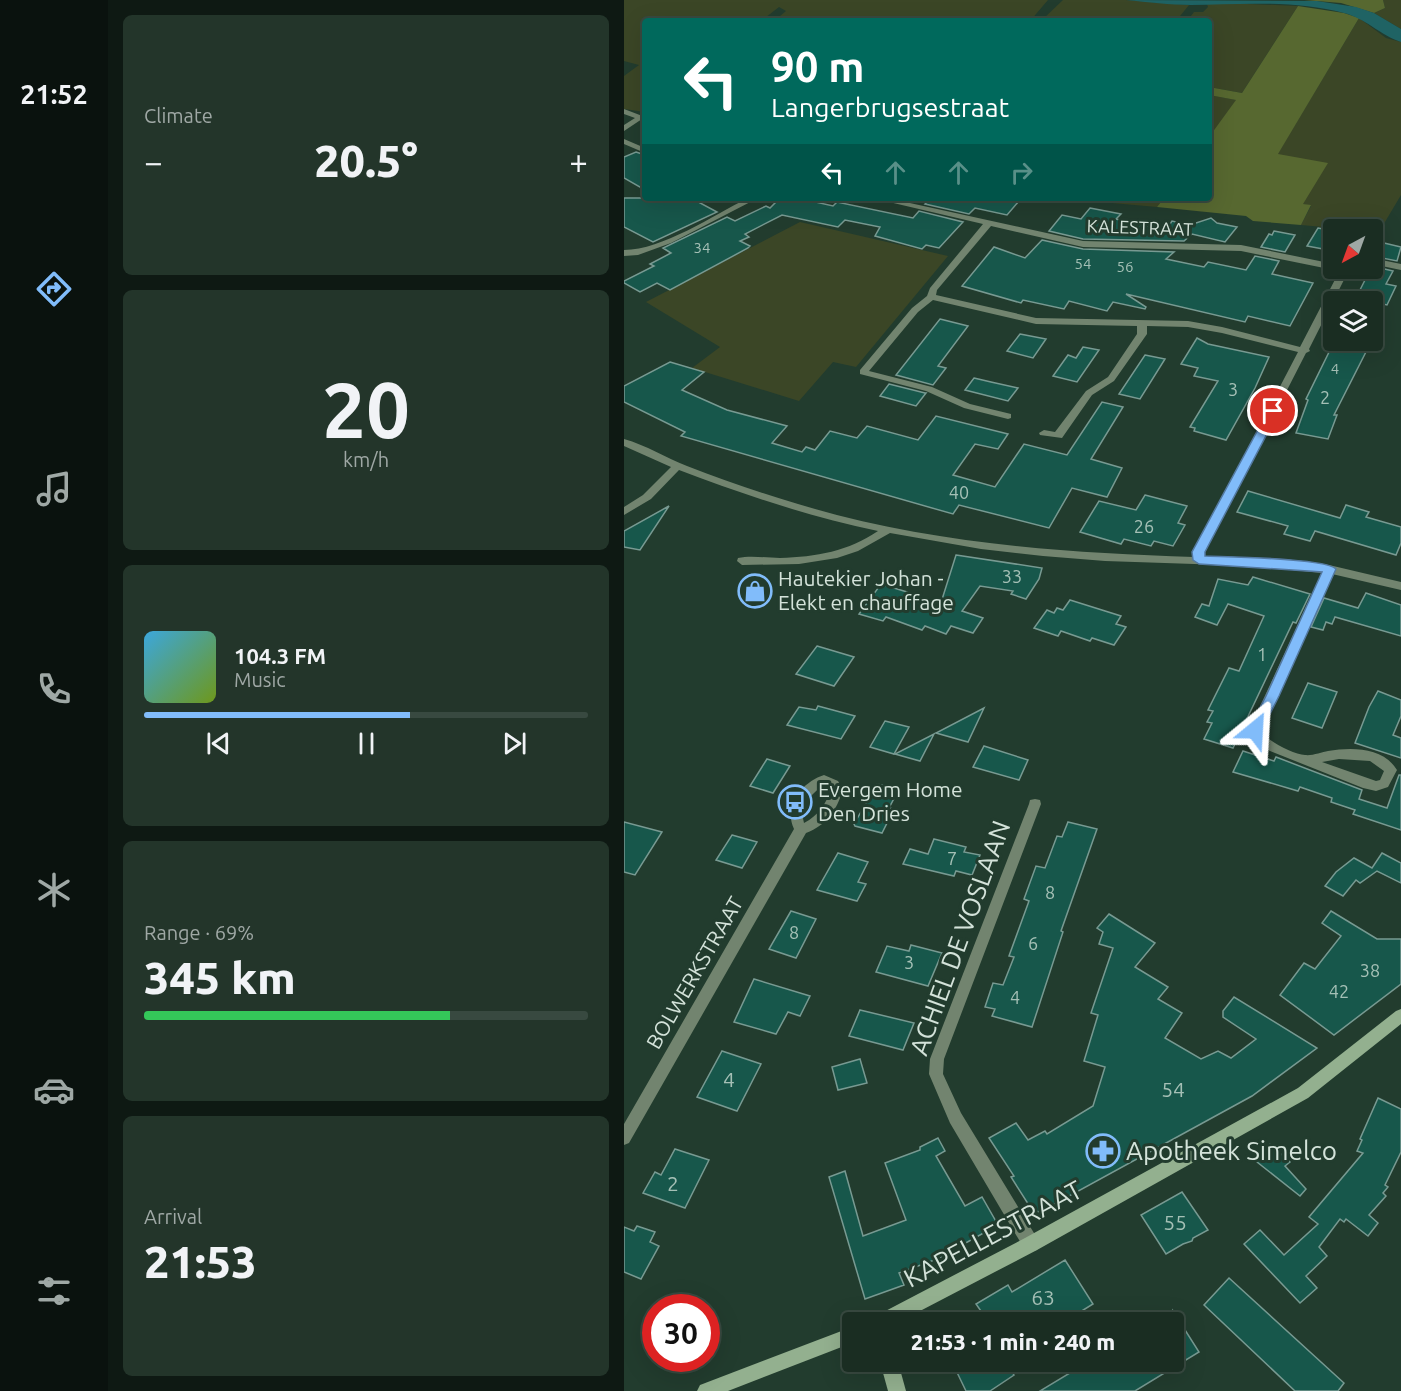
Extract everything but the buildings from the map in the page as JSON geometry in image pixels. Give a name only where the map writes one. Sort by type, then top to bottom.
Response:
[{"type":"street","points":[[624,111],[641,117],[624,129]]},
{"type":"street","points":[[624,141],[642,150]]},
{"type":"street","points":[[624,254],[639,253],[656,247],[739,201]]},
{"type":"street","name":"KALESTRAAT","points":[[890,201],[1083,244],[1241,248],[1323,265]]},
{"type":"street","points":[[989,223],[933,291],[931,297],[915,310],[863,372],[929,389],[968,406],[1008,417]]},
{"type":"street","points":[[1383,263],[1401,267]]},
{"type":"street","points":[[1199,560],[1199,552],[1305,351],[1339,279]]},
{"type":"street","points":[[931,297],[1036,321],[1188,324],[1305,351]]},
{"type":"street","points":[[1044,433],[1058,435],[1089,393],[1111,379],[1142,334],[1142,324]]},
{"type":"street","points":[[624,442],[676,467],[783,503],[887,530],[1008,549],[1113,558],[1291,564],[1329,569],[1401,586]]},
{"type":"street","points":[[624,512],[647,497],[676,467]]},
{"type":"street","points":[[742,561],[804,560],[839,555],[868,545],[887,530]]},
{"type":"street","points":[[1305,760],[1333,755],[1359,754],[1382,760],[1390,770],[1384,784],[1376,786],[1363,783],[1269,746],[1259,739],[1255,730],[1329,569]]},
{"type":"street","name":"ACHIEL DE VOSLAAN","points":[[1031,1244],[955,1118],[936,1074],[937,1059],[1035,804]]},
{"type":"street","name":"BOLWERKSTRAAT","points":[[624,1138],[801,829]]},
{"type":"street","name":"KAPELLESTRAAT","points":[[901,1312],[1031,1244],[1303,1094],[1401,1015]]},
{"type":"street","points":[[706,1391],[842,1339]]},
{"type":"street","points":[[892,1372],[897,1391]]},
{"type":"green space","points":[[624,0],[1048,0],[1033,18],[860,18],[851,16],[848,18],[778,18],[786,11],[779,7],[765,18],[642,18],[642,112],[624,109],[624,76],[639,65],[624,61]]},
{"type":"green space","points":[[1063,0],[1126,0],[1189,5],[1178,18],[1044,18]]},
{"type":"green space","points":[[1304,0],[1383,0],[1385,8],[1374,13],[1341,3]]},
{"type":"green space","points":[[1383,0],[1401,0],[1401,29],[1374,13],[1385,8]]},
{"type":"green space","points":[[1207,4],[1298,6],[1242,93],[1212,88],[1212,18],[1189,18],[1194,12],[1203,12],[1208,7]]},
{"type":"green space","points":[[1298,6],[1344,13],[1359,18],[1278,154],[1328,163],[1303,204],[1311,205],[1301,225],[1253,221],[1246,216],[1157,207],[1162,201],[1212,201],[1212,133],[1236,100],[1212,96],[1212,88],[1242,93]]},
{"type":"green space","points":[[1359,18],[1386,38],[1401,42],[1401,195],[1383,225],[1383,219],[1323,219],[1323,227],[1301,225],[1311,206],[1302,204],[1277,155]]},
{"type":"green space","points":[[1212,96],[1237,100],[1212,133]]},
{"type":"green space","points":[[1090,201],[1162,201],[1157,207]]},
{"type":"green space","points":[[800,222],[948,256],[856,367],[833,362],[799,401],[692,368],[720,347],[646,302]]},
{"type":"water","points":[[1126,0],[1317,1],[1356,7],[1374,13],[1401,29],[1401,42],[1352,15],[1306,6],[1287,4],[1183,5]]},
{"type":"place","name":"Hautekier Johan - Elekt en chauffage","points":[[755,591]]},
{"type":"place","name":"Evergem Home Den Dries","points":[[795,802]]},
{"type":"place","name":"Apotheek Simelco","points":[[1103,1151]]},
{"type":"route","points":[[1255,730],[1329,569],[1291,564],[1199,560],[1199,552],[1273,411]]}]
